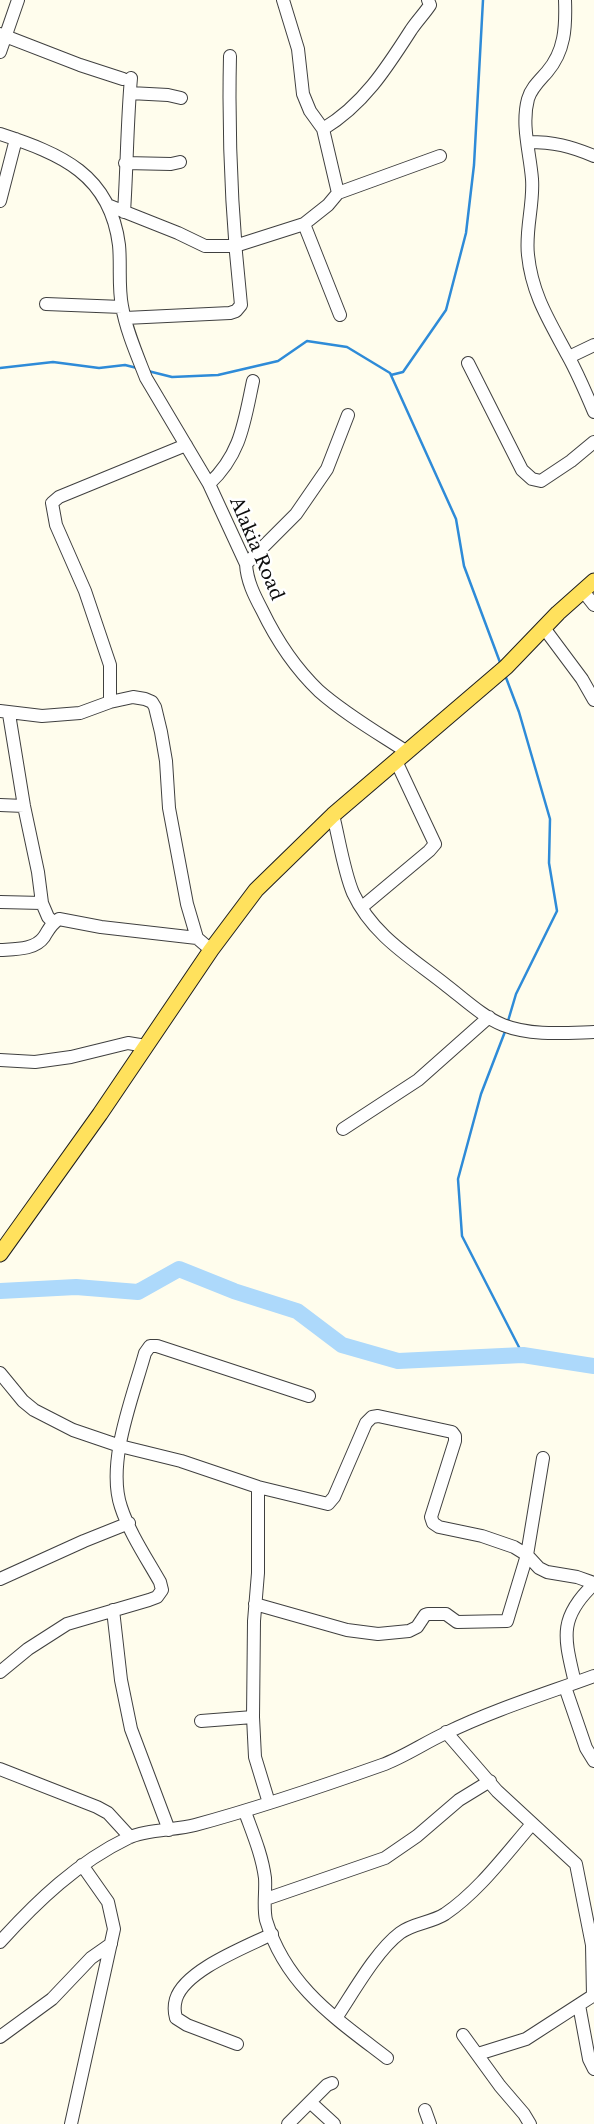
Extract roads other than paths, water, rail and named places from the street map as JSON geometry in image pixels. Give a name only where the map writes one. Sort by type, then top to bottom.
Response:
[{"type":"main road","points":[[0,1254],[100,1114],[211,950],[256,890],[333,815],[502,670],[594,580]]},
{"type":"street","points":[[0,52],[3,35],[18,0]]},
{"type":"street","points":[[283,0],[298,49],[303,94],[310,111],[323,129],[338,194]]},
{"type":"street","points":[[323,129],[342,118],[355,107],[426,11],[430,5],[428,0]]},
{"type":"street","points":[[565,0],[564,39],[560,52],[549,70],[534,87],[528,99],[526,114],[532,180],[527,253],[531,278],[539,303],[569,358],[594,412]]},
{"type":"street","points":[[3,35],[127,78],[130,93],[124,212]]},
{"type":"street","points":[[46,304],[124,312],[236,311],[241,305],[235,246],[229,136],[230,56]]},
{"type":"street","points":[[130,93],[168,95],[181,98]]},
{"type":"street","points":[[0,134],[66,160],[82,172],[110,206],[178,233],[204,246],[235,246],[304,224],[328,205],[338,194],[440,156]]},
{"type":"street","points":[[0,201],[16,139]]},
{"type":"street","points":[[528,142],[550,142],[593,153]]},
{"type":"street","points":[[125,163],[171,164],[180,162]]},
{"type":"street","name":"Alakia Road","points":[[110,206],[119,248],[124,312],[139,360],[146,378],[209,484],[246,564],[251,586],[268,623],[306,677],[321,692],[402,757]]},
{"type":"street","points":[[304,224],[340,315]]},
{"type":"street","points":[[569,358],[594,345]]},
{"type":"street","points":[[468,363],[522,470],[532,479],[541,481],[594,442]]},
{"type":"street","points":[[209,484],[221,474],[232,457],[240,439],[252,382]]},
{"type":"street","points":[[246,564],[296,514],[327,469],[348,415]]},
{"type":"street","points":[[110,702],[110,665],[88,596],[56,525],[52,503],[59,497],[186,445]]},
{"type":"street","points":[[582,591],[594,605]]},
{"type":"street","points":[[544,628],[582,679],[594,700]]},
{"type":"street","points":[[53,922],[48,917],[42,903],[38,872],[5,712],[42,716],[80,713],[110,702],[133,697],[145,698],[152,702],[155,708],[166,762],[169,808],[187,904],[197,938],[211,950]]},
{"type":"street","points":[[362,907],[435,844],[402,757]]},
{"type":"street","points":[[0,805],[24,806]]},
{"type":"street","points":[[333,815],[353,894],[377,928],[403,954],[496,1021],[543,1032],[594,1032]]},
{"type":"street","points":[[0,902],[42,903]]},
{"type":"street","points":[[0,950],[31,947],[43,938],[53,922],[59,919],[101,927],[197,938]]},
{"type":"street","points":[[343,1129],[418,1080],[496,1021]]},
{"type":"street","points":[[0,1060],[35,1062],[71,1057],[128,1043],[146,1046]]},
{"type":"street","points":[[0,1672],[28,1649],[67,1624],[158,1597],[162,1590],[160,1582],[121,1508],[118,1494],[120,1446],[145,1353],[150,1346],[157,1346],[309,1396]]},
{"type":"street","points":[[0,1373],[22,1401],[34,1410],[73,1430],[120,1446],[181,1461],[258,1487],[328,1504],[334,1497],[366,1423],[372,1417],[378,1416],[447,1431],[455,1436],[431,1517],[434,1523],[439,1527],[482,1536],[514,1547],[526,1555],[539,1568],[547,1572],[577,1576],[594,1584],[578,1603],[566,1629],[570,1685],[586,1748],[594,1761]]},
{"type":"street","points":[[255,1604],[347,1630],[378,1634],[409,1631],[417,1627],[424,1615],[428,1614],[446,1614],[457,1622],[507,1621],[526,1555],[542,1458]]},
{"type":"street","points":[[258,1487],[258,1573],[255,1604],[253,1717],[255,1757],[269,1803]]},
{"type":"street","points":[[0,1579],[75,1544],[129,1523]]},
{"type":"street","points":[[113,1610],[121,1680],[131,1729],[169,1830]]},
{"type":"street","points":[[0,1942],[30,1910],[82,1865],[130,1837],[245,1812],[385,1764],[446,1732],[594,1676]]},
{"type":"street","points":[[201,1722],[253,1717]]},
{"type":"street","points":[[446,1732],[490,1782],[576,1864],[592,1945],[594,1996],[526,2039],[478,2054]]},
{"type":"street","points":[[0,1769],[97,1807],[108,1813],[130,1837]]},
{"type":"street","points":[[266,1899],[386,1858],[417,1836],[459,1800],[490,1782]]},
{"type":"street","points":[[245,1812],[263,1865],[266,1899],[264,1912],[287,1968],[298,1983],[336,2018],[387,2058]]},
{"type":"street","points":[[336,2018],[382,1952],[399,1934],[410,1927],[432,1921],[444,1915],[473,1892],[532,1824]]},
{"type":"street","points":[[71,2124],[114,1929],[108,1902],[82,1865]]},
{"type":"street","points":[[236,2044],[187,2025],[176,2018],[174,2008],[176,1997],[185,1984],[204,1969],[272,1934]]},
{"type":"street","points":[[0,2037],[52,1999],[91,1958],[111,1944]]},
{"type":"street","points":[[579,2005],[588,2059],[594,2069]]},
{"type":"street","points":[[464,2034],[500,2086],[530,2124]]},
{"type":"street","points":[[288,2124],[327,2085],[332,2083]]},
{"type":"street","points":[[310,2102],[334,2124]]},
{"type":"street","points":[[425,2110],[430,2124]]},
{"type":"waterway","points":[[391,375],[403,372],[446,310],[466,233],[474,165],[483,0]]},
{"type":"waterway","points":[[148,371],[172,377],[218,375],[278,361],[307,341],[347,347],[390,373],[456,519],[464,566],[501,665]]},
{"type":"waterway","points":[[0,368],[53,362],[99,368],[125,365],[137,368]]},
{"type":"waterway","points":[[505,675],[519,712],[550,819],[549,863],[557,911],[516,994],[508,1021]]},
{"type":"waterway","points":[[506,1029],[481,1094],[458,1179],[462,1236],[523,1355]]},
{"type":"waterway","points":[[0,1291],[76,1287],[138,1292],[179,1269],[234,1291],[297,1311],[342,1345],[398,1361],[523,1355],[594,1366]]}]
